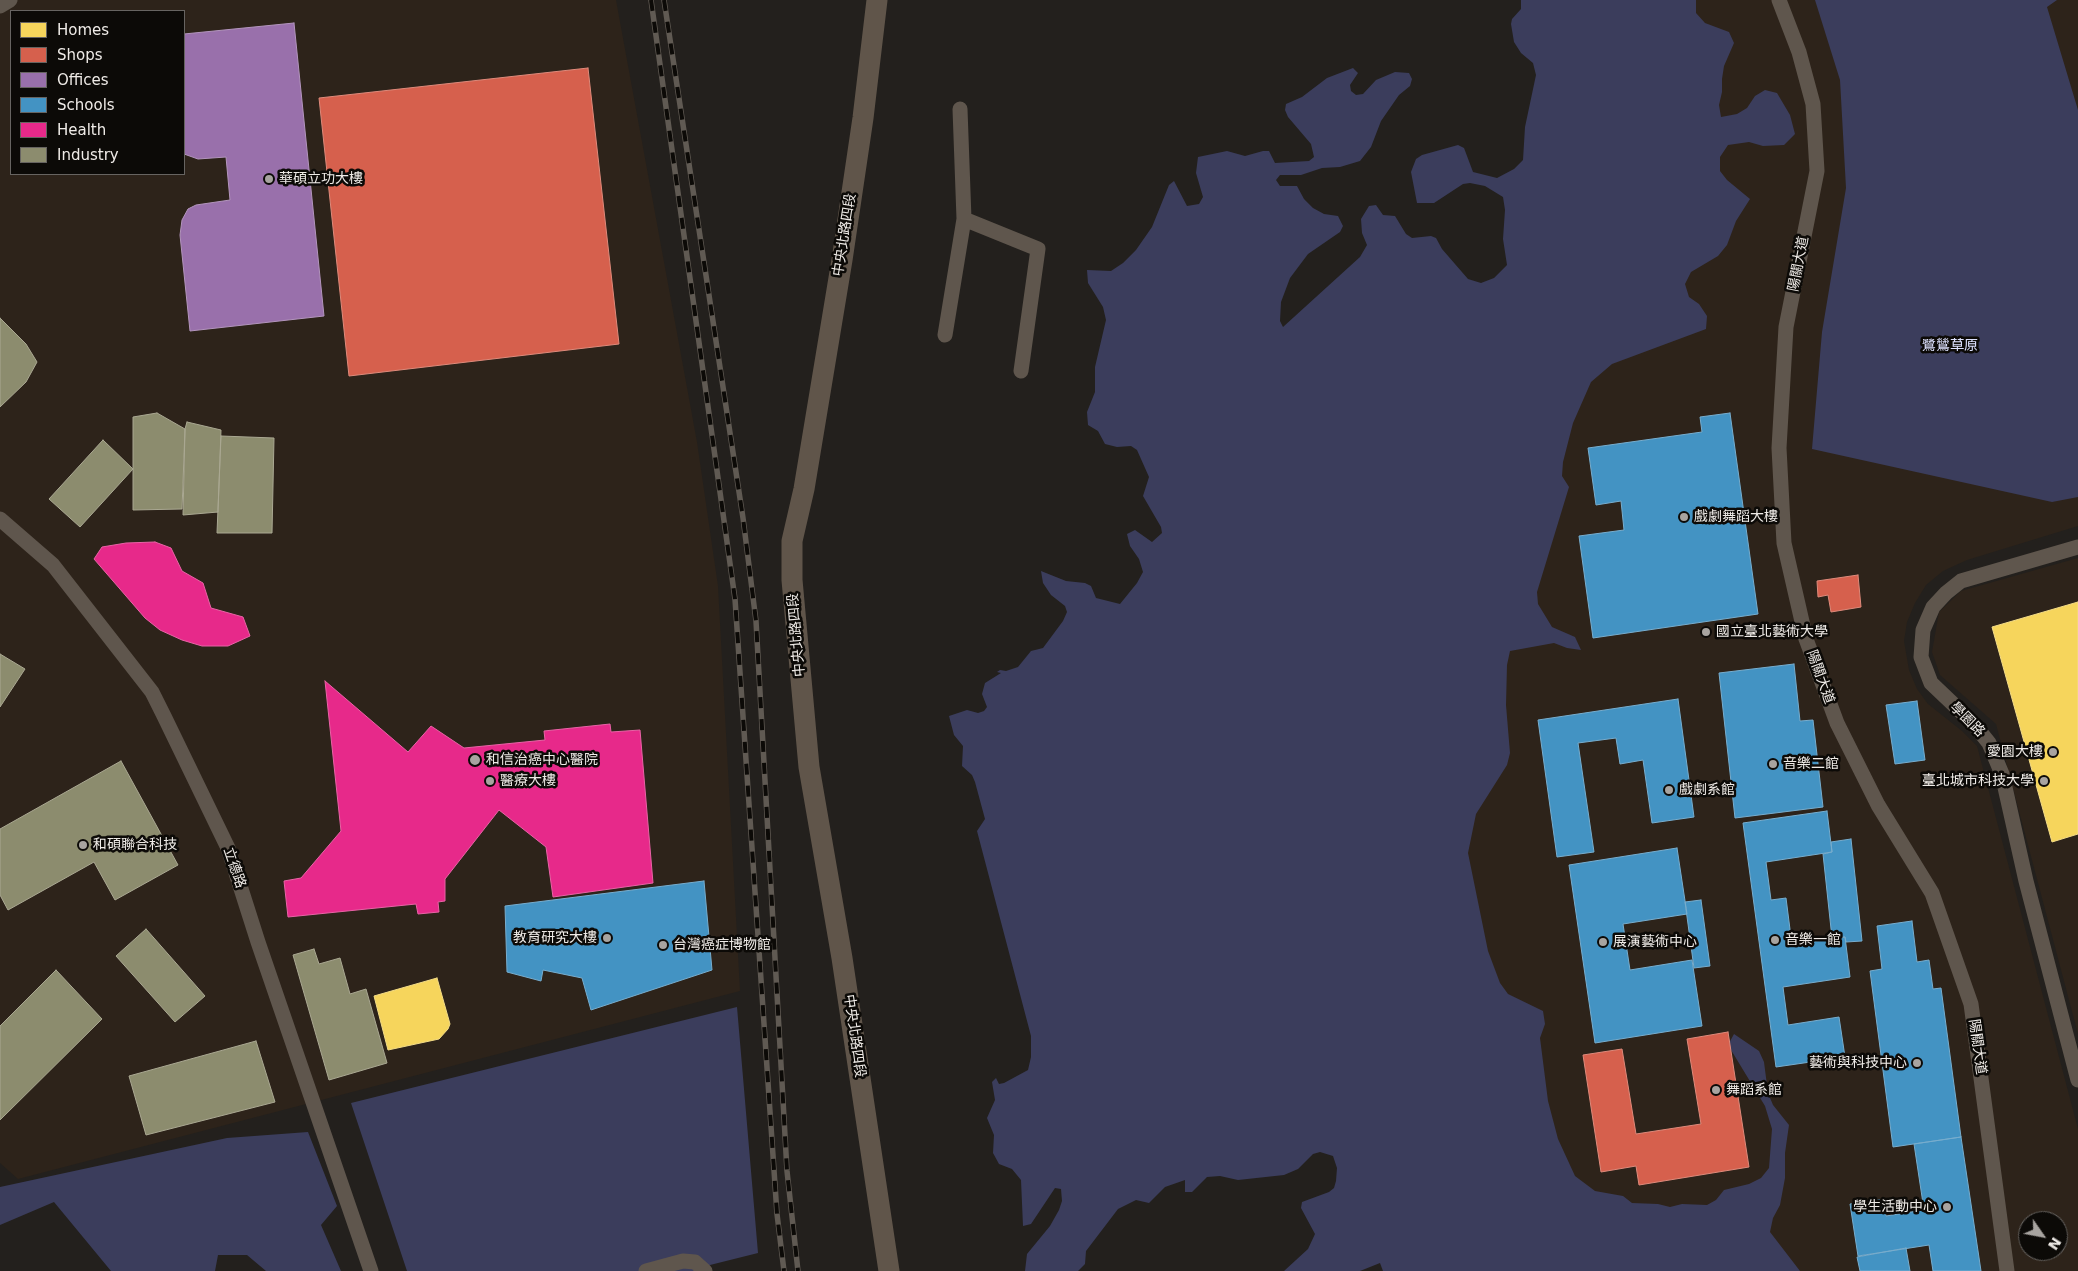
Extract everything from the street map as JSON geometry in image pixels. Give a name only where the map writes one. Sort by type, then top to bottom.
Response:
[{"type":"street","points":[[0,6],[10,0]]},
{"type":"street","name":"中央北路四段","points":[[877,0],[863,118],[842,260],[804,489],[792,541],[792,570],[809,767],[842,958],[889,1271]]},
{"type":"street","name":"陽關大道","points":[[1779,0],[1800,52],[1813,104],[1817,171],[1786,327],[1779,448],[1784,543],[1806,639],[1837,723],[1878,805],[1932,893],[1971,1004],[2007,1271]]},
{"type":"street","points":[[945,335],[964,218],[960,110]]},
{"type":"street","points":[[964,218],[1038,249],[1021,371]]},
{"type":"street","name":"立德路","points":[[0,519],[53,565],[152,692],[173,734],[228,848],[318,1122],[370,1271]]},
{"type":"street","name":"學園路","points":[[2078,546],[1961,581],[1933,607],[1923,630],[1921,657],[1931,682],[1973,723],[1990,744],[2002,774],[2026,881],[2078,1080]]},
{"type":"street","points":[[646,1271],[683,1261],[696,1262],[705,1271]]},
{"type":"shaded area","points":[[0,0],[616,0],[697,442],[718,586],[740,991],[18,1179],[0,1163]]},
{"type":"shaded area","name":"國立臺北藝術大學","points":[[1550,0],[2078,0],[2078,526],[1967,560],[1943,571],[1926,585],[1915,603],[1907,622],[1904,641],[1909,670],[1917,689],[1928,704],[1962,731],[1977,746],[2078,1129],[2078,1271],[1762,1271],[1575,1223],[1456,895]]},
{"type":"shaded area","name":"臺北城市科技大學","points":[[2078,558],[2078,1034],[1996,724],[1940,675],[1932,652],[1939,612],[1961,591]]},
{"type":"green space","points":[[1521,0],[1696,0],[1696,13],[1705,23],[1729,32],[1734,43],[1724,66],[1719,105],[1721,117],[1737,114],[1747,108],[1755,96],[1765,90],[1777,93],[1790,115],[1795,134],[1784,145],[1763,146],[1749,142],[1728,145],[1720,157],[1720,171],[1727,180],[1750,199],[1736,221],[1727,245],[1718,256],[1691,272],[1685,284],[1689,297],[1699,304],[1707,316],[1706,329],[1612,364],[1591,382],[1573,423],[1563,462],[1562,476],[1569,487],[1537,592],[1538,604],[1552,627],[1575,637],[1581,650],[1567,648],[1554,643],[1510,651],[1507,665],[1506,705],[1510,753],[1507,765],[1476,814],[1468,853],[1488,951],[1500,983],[1508,994],[1543,1011],[1545,1024],[1540,1038],[1548,1101],[1558,1139],[1575,1176],[1595,1191],[1623,1196],[1632,1203],[1658,1204],[1670,1207],[1682,1204],[1707,1205],[1716,1200],[1724,1190],[1749,1184],[1761,1178],[1769,1168],[1772,1129],[1765,1106],[1728,1045],[1734,1034],[1759,1051],[1764,1062],[1768,1093],[1773,1105],[1789,1125],[1785,1153],[1785,1178],[1780,1205],[1773,1218],[1770,1232],[1800,1271],[1383,1271],[1380,1263],[1360,1271],[1284,1271],[1308,1249],[1315,1234],[1301,1208],[1302,1202],[1329,1192],[1334,1188],[1337,1168],[1333,1156],[1320,1152],[1313,1154],[1298,1169],[1284,1175],[1238,1180],[1220,1176],[1207,1177],[1192,1192],[1185,1192],[1185,1180],[1165,1187],[1149,1203],[1136,1200],[1118,1209],[1086,1251],[1085,1264],[1078,1271],[1025,1271],[1027,1254],[1050,1226],[1059,1210],[1062,1201],[1061,1189],[1055,1188],[1031,1224],[1023,1226],[1021,1180],[1012,1169],[999,1164],[993,1153],[994,1135],[987,1118],[995,1100],[992,1082],[996,1078],[999,1084],[1004,1083],[1028,1070],[1031,1057],[1031,1036],[977,831],[985,819],[972,775],[962,766],[963,746],[954,735],[949,716],[967,710],[978,713],[984,711],[987,707],[982,694],[985,683],[1001,673],[997,672],[1000,670],[1006,671],[1018,667],[1031,651],[1043,648],[1063,621],[1067,612],[1065,606],[1051,595],[1043,583],[1041,571],[1066,581],[1085,583],[1091,586],[1096,598],[1120,604],[1137,583],[1143,572],[1139,559],[1130,546],[1127,534],[1135,530],[1152,542],[1162,533],[1161,527],[1143,496],[1149,477],[1137,450],[1131,446],[1117,447],[1105,444],[1098,431],[1088,425],[1087,412],[1095,392],[1095,367],[1106,320],[1103,307],[1088,283],[1087,270],[1111,271],[1123,263],[1136,250],[1152,227],[1169,185],[1174,181],[1187,206],[1199,204],[1203,197],[1196,173],[1198,157],[1227,151],[1245,156],[1269,151],[1275,163],[1309,161],[1314,157],[1311,144],[1288,117],[1285,110],[1286,104],[1302,97],[1327,78],[1353,68],[1358,73],[1350,85],[1351,91],[1356,95],[1363,94],[1376,80],[1395,72],[1409,73],[1412,79],[1410,86],[1399,95],[1381,121],[1371,147],[1360,161],[1340,167],[1322,168],[1301,175],[1280,175],[1276,180],[1280,186],[1297,186],[1304,199],[1313,208],[1324,214],[1338,216],[1343,226],[1340,232],[1308,254],[1290,278],[1281,302],[1280,321],[1283,327],[1360,257],[1367,245],[1362,233],[1361,219],[1369,206],[1376,205],[1383,215],[1395,216],[1406,234],[1412,238],[1431,236],[1436,238],[1442,249],[1468,279],[1481,283],[1494,278],[1507,265],[1503,239],[1505,210],[1503,197],[1485,186],[1470,183],[1463,184],[1434,203],[1417,203],[1411,172],[1416,159],[1422,155],[1458,145],[1464,148],[1473,172],[1497,178],[1514,169],[1523,160],[1525,127],[1536,75],[1533,63],[1521,53],[1514,42],[1511,24],[1512,19],[1521,9]]},
{"type":"green space","name":"鷺鷥草原","points":[[1815,0],[2057,0],[2047,7],[2078,110],[2078,497],[2052,502],[1812,449],[1822,332],[1846,188],[1840,80]]},
{"type":"green space","points":[[737,1007],[758,1253],[694,1269],[694,1271],[407,1271],[351,1103]]},
{"type":"green space","points":[[308,1132],[337,1206],[321,1225],[341,1271],[266,1271],[247,1255],[218,1255],[215,1271],[111,1271],[54,1202],[0,1225],[0,1187],[227,1138]]},
{"type":"building: Homes","name":"愛園大樓","points":[[2078,602],[2078,834],[2052,842],[1992,627]]},
{"type":"building: Homes","points":[[437,978],[450,1024],[448,1029],[439,1039],[388,1050],[374,996]]},
{"type":"building: Shops","points":[[588,68],[619,344],[349,376],[319,98]]},
{"type":"building: Shops","points":[[1858,575],[1861,607],[1831,612],[1828,595],[1818,597],[1817,581]]},
{"type":"building: Shops","name":"舞蹈系館","points":[[1728,1032],[1749,1167],[1639,1185],[1636,1166],[1601,1172],[1583,1055],[1622,1049],[1636,1134],[1701,1124],[1687,1039]]},
{"type":"building: Offices","name":"華碩立功大樓","points":[[294,23],[324,316],[190,331],[180,235],[182,220],[188,209],[196,205],[230,200],[226,157],[198,159],[185,154],[185,34]]},
{"type":"building: Schools","name":"戲劇舞蹈大樓","points":[[1730,413],[1758,614],[1593,638],[1579,536],[1624,530],[1621,501],[1596,505],[1588,448],[1702,432],[1700,417]]},
{"type":"building: Schools","name":"音樂二館","points":[[1794,664],[1800,721],[1813,720],[1823,807],[1735,818],[1719,673]]},
{"type":"building: Schools","name":"戲劇系館","points":[[1678,699],[1694,817],[1652,823],[1643,760],[1620,764],[1616,738],[1578,743],[1594,852],[1557,857],[1538,720]]},
{"type":"building: Schools","points":[[1917,701],[1925,760],[1895,764],[1886,705]]},
{"type":"building: Schools","name":"音樂一館","points":[[1827,811],[1832,852],[1766,862],[1771,900],[1786,898],[1792,945],[1845,937],[1850,977],[1783,987],[1788,1025],[1839,1017],[1845,1057],[1776,1067],[1743,823]]},
{"type":"building: Schools","points":[[1851,839],[1862,941],[1846,942],[1845,937],[1832,938],[1823,854],[1832,852],[1831,842]]},
{"type":"building: Schools","name":"展演藝術中心","points":[[1677,848],[1687,914],[1623,924],[1630,970],[1692,960],[1702,1026],[1595,1043],[1569,865]]},
{"type":"building: Schools","name":"教育研究大樓","points":[[704,881],[712,970],[591,1010],[582,978],[543,970],[541,981],[507,972],[505,906]]},
{"type":"building: Schools","points":[[1701,900],[1710,966],[1694,968],[1685,902]]},
{"type":"building: Schools","name":"藝術與科技中心","points":[[1912,921],[1917,962],[1929,960],[1933,989],[1941,988],[1961,1137],[1893,1147],[1870,971],[1882,969],[1877,926]]},
{"type":"building: Schools","name":"學生活動中心","points":[[1961,1137],[1981,1271],[1933,1271],[1929,1245],[1858,1256],[1850,1204],[1884,1199],[1886,1216],[1924,1210],[1914,1144]]},
{"type":"building: Schools","points":[[1906,1248],[1910,1271],[1860,1271],[1857,1257]]},
{"type":"building: Health","points":[[155,542],[171,548],[182,571],[203,583],[211,608],[243,617],[250,636],[228,646],[202,646],[182,640],[160,630],[145,618],[94,559],[102,547],[126,543]]},
{"type":"building: Health","name":"醫療大樓","points":[[325,681],[408,752],[431,726],[464,748],[545,740],[544,731],[610,724],[611,732],[640,730],[653,883],[553,897],[546,847],[499,810],[445,879],[445,901],[438,902],[439,912],[418,914],[416,904],[288,917],[284,881],[301,878],[341,831]]},
{"type":"building: Industry","points":[[0,318],[26,344],[37,362],[26,382],[0,407]]},
{"type":"building: Industry","points":[[157,413],[185,429],[182,509],[133,510],[133,417]]},
{"type":"building: Industry","points":[[187,422],[221,430],[218,512],[183,515],[185,429]]},
{"type":"building: Industry","points":[[221,436],[274,438],[272,533],[217,533]]},
{"type":"building: Industry","points":[[103,440],[133,469],[80,527],[49,499]]},
{"type":"building: Industry","points":[[0,654],[25,669],[0,707]]},
{"type":"building: Industry","name":"和碩聯合科技","points":[[121,761],[178,865],[115,900],[94,862],[8,910],[0,895],[0,829]]},
{"type":"building: Industry","points":[[146,929],[205,996],[175,1022],[116,956]]},
{"type":"building: Industry","points":[[314,949],[319,964],[340,958],[350,994],[366,989],[387,1063],[329,1080],[293,955]]},
{"type":"building: Industry","points":[[56,970],[102,1019],[0,1120],[0,1026]]},
{"type":"building: Industry","points":[[256,1041],[275,1102],[146,1135],[129,1076]]},
{"type":"railway","points":[[651,0],[735,599],[777,1214],[784,1271]]},
{"type":"railway","points":[[664,0],[743,518],[756,621],[787,1171],[798,1271]]},
{"type":"place","name":"華碩立功大樓","points":[[269,179]]},
{"type":"place","name":"戲劇舞蹈大樓","points":[[1684,517]]},
{"type":"place","name":"國立臺北藝術大學","points":[[1706,632]]},
{"type":"place","name":"愛園大樓","points":[[2053,752]]},
{"type":"place","name":"和信治癌中心醫院","points":[[475,760]]},
{"type":"place","name":"音樂二館","points":[[1773,764]]},
{"type":"place","name":"醫療大樓","points":[[490,781]]},
{"type":"place","name":"臺北城市科技大學","points":[[2044,781]]},
{"type":"place","name":"戲劇系館","points":[[1669,790]]},
{"type":"place","name":"和碩聯合科技","points":[[83,845]]},
{"type":"place","name":"教育研究大樓","points":[[607,938]]},
{"type":"place","name":"音樂一館","points":[[1775,940]]},
{"type":"place","name":"展演藝術中心","points":[[1603,942]]},
{"type":"place","name":"台灣癌症博物館","points":[[663,945]]},
{"type":"place","name":"藝術與科技中心","points":[[1917,1063]]},
{"type":"place","name":"舞蹈系館","points":[[1716,1090]]},
{"type":"place","name":"學生活動中心","points":[[1947,1207]]}]
